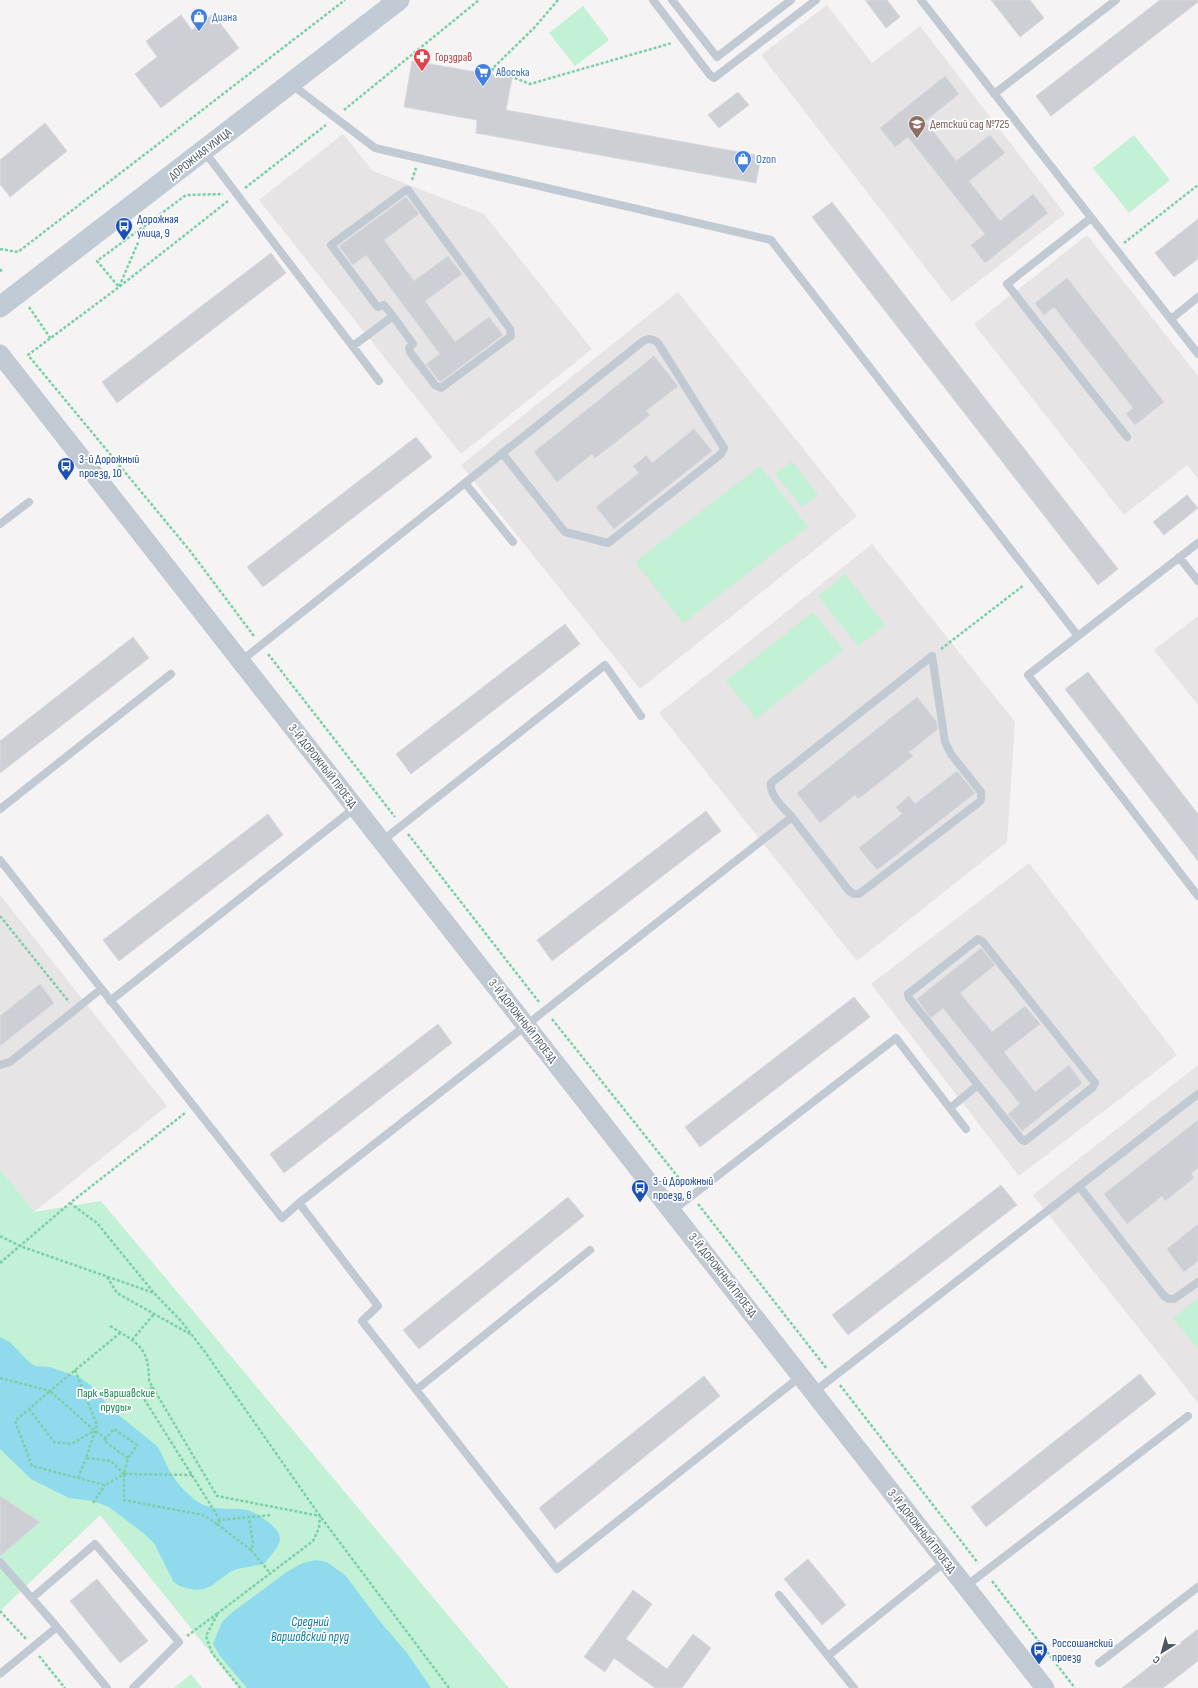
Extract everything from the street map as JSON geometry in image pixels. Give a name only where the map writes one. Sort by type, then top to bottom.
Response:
[{"type":"main road","name":"ДОРОЖНАЯ УЛИЦА","points":[[0,307],[399,0]]},
{"type":"street","name":"3-Й ДОРОЖНЫЙ ПРОЕЗД","points":[[0,354],[966,1586],[1044,1688]]},
{"type":"lane","points":[[653,0],[710,75],[714,78],[816,0]]},
{"type":"lane","points":[[672,0],[717,57],[791,0]]},
{"type":"lane","points":[[921,0],[1198,354]]},
{"type":"lane","points":[[994,94],[1116,0]]},
{"type":"lane","points":[[290,84],[375,148],[772,240],[1078,636]]},
{"type":"lane","points":[[204,151],[380,381]]},
{"type":"lane","points":[[408,190],[510,329],[511,333],[508,340],[444,387],[438,388],[410,352],[409,348],[413,344],[393,316],[384,305],[378,307],[376,305],[331,245],[408,190]]},
{"type":"lane","points":[[1091,218],[1007,284],[1127,437]]},
{"type":"lane","points":[[1171,319],[1198,298]]},
{"type":"lane","points":[[353,346],[393,316]]},
{"type":"lane","points":[[241,661],[466,483],[502,453],[642,342],[650,339],[658,343],[724,448],[721,454],[649,512],[613,540],[605,543],[565,532],[502,453]]},
{"type":"lane","points":[[466,483],[513,542]]},
{"type":"lane","points":[[0,524],[29,502]]},
{"type":"lane","points":[[1198,543],[1028,675],[1198,896]]},
{"type":"lane","points":[[1179,557],[1198,581]]},
{"type":"lane","points":[[932,656],[945,742],[951,754],[981,792],[981,800],[859,894],[854,894],[849,891],[792,817],[772,793],[770,787],[771,782],[932,656]]},
{"type":"lane","points":[[382,841],[605,665],[642,716]]},
{"type":"lane","points":[[0,809],[171,674]]},
{"type":"lane","points":[[110,1001],[356,807]]},
{"type":"lane","points":[[0,860],[193,1107],[282,1218],[299,1203],[792,817]]},
{"type":"lane","points":[[978,940],[983,942],[1095,1083],[1094,1087],[1025,1140],[1019,1136],[978,1085],[908,996],[910,992],[978,940]]},
{"type":"lane","points":[[0,1065],[10,1062],[101,989]]},
{"type":"lane","points":[[672,1211],[896,1038],[966,1129]]},
{"type":"lane","points":[[950,1108],[978,1085]]},
{"type":"lane","points":[[814,1392],[1198,1094]]},
{"type":"lane","points":[[1079,1186],[1164,1296],[1169,1299],[1174,1299],[1198,1282]]},
{"type":"lane","points":[[299,1203],[378,1306],[362,1321],[557,1569],[801,1376]]},
{"type":"lane","points":[[416,1390],[590,1250]]},
{"type":"lane","points":[[966,1586],[1188,1416]]},
{"type":"lane","points":[[32,1598],[95,1544],[179,1642],[133,1688]]},
{"type":"lane","points":[[828,1656],[946,1561]]},
{"type":"lane","points":[[0,1562],[107,1688]]},
{"type":"lane","points":[[1100,1663],[1198,1587]]},
{"type":"lane","points":[[780,1594],[854,1688]]},
{"type":"lane","points":[[0,1674],[57,1628]]},
{"type":"path","points":[[0,249],[18,252],[345,0]]},
{"type":"path","points":[[479,0],[335,117],[119,287],[51,339],[28,354],[191,552],[261,645],[545,1010],[692,1195],[1074,1688]]},
{"type":"path","points":[[558,0],[534,28],[492,70],[530,84],[684,40]]},
{"type":"path","points":[[410,186],[420,158]]},
{"type":"path","points":[[1116,249],[1198,186]]},
{"type":"path","points":[[119,287],[97,261],[186,195],[237,194]]},
{"type":"path","points":[[119,287],[146,224]]},
{"type":"path","points":[[0,269],[3,272]]},
{"type":"path","points":[[29,307],[51,339]]},
{"type":"path","points":[[932,656],[1032,578]]},
{"type":"path","points":[[0,916],[75,1010]]},
{"type":"path","points":[[0,1263],[70,1203],[193,1107]]},
{"type":"path","points":[[70,1203],[97,1223],[154,1293],[181,1321],[192,1335],[320,1516],[449,1688]]},
{"type":"path","points":[[0,1236],[20,1246],[154,1293]]},
{"type":"path","points":[[107,1277],[117,1293],[192,1335]]},
{"type":"path","points":[[132,1340],[154,1314]]},
{"type":"path","points":[[110,1326],[141,1346],[149,1364],[149,1381],[217,1496],[320,1516]]},
{"type":"path","points":[[105,1485],[32,1466],[15,1421],[120,1332]]},
{"type":"path","points":[[75,1370],[96,1425],[78,1478]]},
{"type":"path","points":[[0,1378],[50,1391],[95,1431],[106,1438]]},
{"type":"path","points":[[153,1387],[141,1394],[220,1520]]},
{"type":"path","points":[[29,1409],[54,1442],[71,1444],[95,1431]]},
{"type":"path","points":[[128,1458],[104,1441],[114,1429],[137,1445],[128,1458],[124,1474],[124,1500],[203,1515],[218,1524],[251,1550],[270,1573]]},
{"type":"path","points":[[86,1458],[111,1461],[124,1474]]},
{"type":"path","points":[[93,1503],[105,1485],[124,1474],[192,1475]]},
{"type":"path","points":[[220,1520],[272,1515]]},
{"type":"path","points":[[179,1642],[313,1541],[319,1528],[320,1516]]},
{"type":"path","points":[[249,1517],[252,1543],[251,1550]]},
{"type":"path","points":[[218,1524],[220,1520]]},
{"type":"path","points":[[0,1611],[33,1648],[65,1688]]},
{"type":"path","points":[[218,1613],[206,1636],[212,1653],[240,1688]]},
{"type":"shaded area","name":"Детский сад №725","points":[[827,5],[872,63],[920,26],[1065,214],[952,302],[761,55]]},
{"type":"shaded area","points":[[343,134],[373,171],[484,214],[592,349],[461,454],[259,200]]},
{"type":"shaded area","points":[[1087,235],[1198,376],[1198,479],[1187,465],[1124,515],[974,324]]},
{"type":"shaded area","points":[[678,292],[857,516],[640,689],[461,465]]},
{"type":"shaded area","points":[[872,544],[1015,722],[1007,842],[857,961],[659,713]]},
{"type":"shaded area","points":[[1198,616],[1198,705],[1154,650]]},
{"type":"shaded area","points":[[1029,863],[1177,1055],[1019,1176],[871,984]]},
{"type":"shaded area","points":[[0,895],[167,1106],[34,1212],[0,1169]]},
{"type":"shaded area","points":[[1198,1065],[1198,1403],[1033,1195]]},
{"type":"green space","points":[[583,6],[609,40],[575,66],[549,33]]},
{"type":"green space","points":[[1134,135],[1170,180],[1129,213],[1093,168]]},
{"type":"green space","points":[[792,461],[818,495],[802,507],[775,474]]},
{"type":"green space","points":[[760,466],[808,527],[683,623],[635,562]]},
{"type":"green space","points":[[845,574],[885,625],[858,646],[818,596]]},
{"type":"green space","points":[[813,612],[843,650],[756,719],[726,681]]},
{"type":"green space","name":"Парк «Варшавские пруды»","points":[[0,1169],[34,1212],[101,1201],[509,1688],[239,1688],[100,1515],[0,1611]]},
{"type":"green space","points":[[1198,1298],[1198,1349],[1173,1318]]},
{"type":"green space","points":[[191,1674],[202,1688],[174,1688]]},
{"type":"water","points":[[0,1337],[10,1342],[28,1361],[35,1366],[50,1367],[81,1378],[94,1388],[110,1408],[157,1446],[174,1478],[194,1499],[209,1507],[247,1510],[266,1520],[275,1528],[280,1538],[277,1547],[264,1564],[237,1569],[204,1589],[195,1590],[179,1586],[173,1581],[154,1543],[109,1507],[93,1501],[69,1498],[31,1479],[0,1449]]},
{"type":"water","name":"Средний Варшавский пруд","points":[[315,1560],[327,1562],[346,1576],[378,1619],[407,1653],[431,1688],[247,1688],[220,1656],[213,1644],[222,1622],[230,1614],[288,1571],[303,1563]]},
{"type":"building","points":[[865,0],[887,0],[900,17],[886,28]]},
{"type":"building","points":[[991,0],[1030,0],[1044,18],[1020,37]]},
{"type":"building","points":[[1160,0],[1198,0],[1198,2],[1051,116],[1036,96]]},
{"type":"building","points":[[213,14],[239,48],[161,108],[135,74],[157,57],[146,41],[181,15],[192,30]]},
{"type":"building","points":[[412,61],[512,78],[506,110],[761,156],[756,183],[476,133],[477,120],[404,107]]},
{"type":"building","points":[[945,76],[959,94],[925,121],[956,161],[990,135],[1005,153],[969,181],[1000,221],[1033,194],[1048,213],[985,263],[971,245],[985,234],[908,137],[895,147],[880,128]]},
{"type":"building","points":[[738,92],[749,105],[719,128],[708,115]]},
{"type":"building","points":[[45,123],[67,151],[10,197],[0,184],[0,160]]},
{"type":"building","points":[[406,197],[419,214],[384,240],[414,281],[448,256],[462,274],[425,301],[455,342],[489,317],[503,335],[440,382],[426,364],[440,354],[366,255],[353,265],[339,246]]},
{"type":"building","points":[[832,202],[1118,569],[1098,585],[812,217]]},
{"type":"building","points":[[1198,219],[1198,259],[1174,277],[1155,253]]},
{"type":"building","points":[[271,253],[286,273],[117,403],[102,382]]},
{"type":"building","points":[[1067,278],[1164,402],[1135,425],[1126,414],[1133,408],[1054,307],[1044,315],[1035,303]]},
{"type":"building","points":[[654,356],[678,386],[646,411],[650,415],[595,458],[592,454],[557,482],[534,452]]},
{"type":"building","points":[[694,429],[712,451],[614,529],[596,507],[639,473],[633,466],[646,455],[652,463]]},
{"type":"building","points":[[416,437],[432,457],[263,587],[247,567]]},
{"type":"building","points":[[1187,495],[1198,508],[1164,535],[1153,522]]},
{"type":"building","points":[[565,624],[580,644],[411,774],[396,754]]},
{"type":"building","points":[[133,637],[149,658],[0,773],[0,741]]},
{"type":"building","points":[[1088,672],[1198,814],[1198,861],[1065,689]]},
{"type":"building","points":[[917,697],[936,721],[938,729],[909,752],[913,756],[858,799],[855,795],[820,823],[797,793]]},
{"type":"building","points":[[957,771],[975,793],[877,870],[859,848],[902,814],[896,807],[909,796],[915,804]]},
{"type":"building","points":[[706,811],[721,831],[552,961],[537,940]]},
{"type":"building","points":[[268,814],[283,835],[119,961],[103,940]]},
{"type":"building","points":[[981,948],[995,965],[960,993],[992,1032],[1025,1006],[1040,1024],[1004,1052],[1035,1092],[1069,1065],[1082,1083],[1022,1131],[1008,1114],[1020,1104],[943,1008],[931,1018],[917,999]]},
{"type":"building","points":[[40,984],[54,1003],[0,1046],[0,1016]]},
{"type":"building","points":[[854,997],[870,1017],[700,1147],[685,1127]]},
{"type":"building","points":[[438,1024],[452,1043],[284,1173],[270,1154]]},
{"type":"building","points":[[1198,1120],[1198,1168],[1191,1173],[1194,1178],[1165,1201],[1162,1196],[1127,1224],[1104,1194]]},
{"type":"building","points":[[1001,1185],[1017,1205],[848,1335],[832,1315]]},
{"type":"building","points":[[568,1197],[584,1216],[419,1349],[403,1330]]},
{"type":"building","points":[[1198,1224],[1198,1261],[1184,1272],[1167,1249]]},
{"type":"building","points":[[1140,1374],[1156,1394],[986,1527],[971,1507]]},
{"type":"building","points":[[704,1376],[720,1396],[555,1529],[539,1508]]},
{"type":"building","points":[[0,1496],[40,1522],[0,1556]]},
{"type":"building","points":[[808,1559],[846,1605],[822,1625],[784,1579]]},
{"type":"building","points":[[97,1579],[148,1641],[120,1663],[70,1601]]},
{"type":"building","points":[[633,1590],[652,1604],[626,1639],[667,1669],[693,1634],[711,1648],[682,1688],[655,1688],[614,1658],[605,1672],[584,1657]]},
{"type":"building","points":[[1198,1629],[1198,1661],[1163,1688],[1122,1688]]},
{"type":"place","name":"Диана","points":[[199,32]]},
{"type":"place","name":"Горздрав","points":[[422,72]]},
{"type":"place","name":"Авоська","points":[[483,87]]},
{"type":"place","name":"Детский сад №725","points":[[917,139]]},
{"type":"place","name":"Ozon","points":[[743,174]]},
{"type":"place","name":"Дорожная улица, 9","points":[[124,241]]},
{"type":"place","name":"3-й Дорожный проезд, 10","points":[[66,481]]},
{"type":"place","name":"3-й Дорожный проезд, 6","points":[[640,1203]]},
{"type":"place","name":"Россошанский проезд","points":[[1039,1665]]}]
